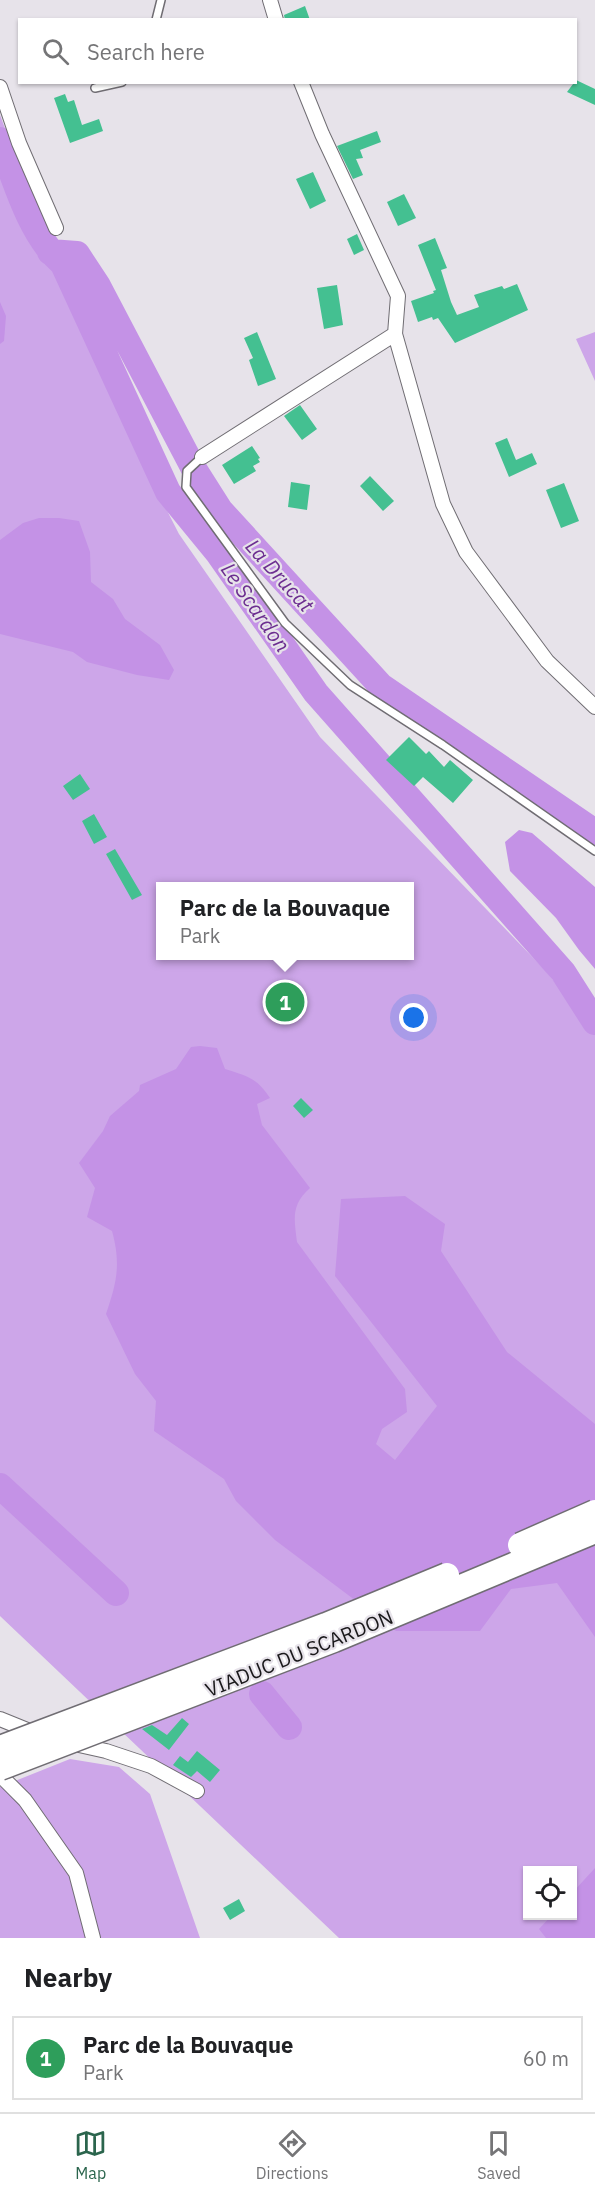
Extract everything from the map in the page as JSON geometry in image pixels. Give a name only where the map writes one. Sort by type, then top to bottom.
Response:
[{"type":"highway","name":"VIADUC DU SCARDON","points":[[0,1748],[326,1625],[595,1512]]},
{"type":"highway","name":"VIADUC DU SCARDON","points":[[0,1768],[334,1640],[595,1531]]},
{"type":"street","points":[[270,0],[275,18]]},
{"type":"street","points":[[302,84],[322,134],[398,296],[395,334],[443,504],[466,552],[547,661],[595,707]]},
{"type":"street","points":[[0,87],[19,143],[56,228]]},
{"type":"street","points":[[202,457],[395,334]]},
{"type":"street","points":[[0,1719],[44,1736],[106,1751],[151,1766],[197,1791]]},
{"type":"street","points":[[0,1775],[25,1800],[76,1873],[93,1938]]},
{"type":"lane","points":[[156,18],[161,0]]},
{"type":"lane","points":[[95,88],[113,84]]},
{"type":"lane","points":[[202,457],[187,471],[186,487],[285,623],[350,686],[443,745],[595,851]]},
{"type":"shaded area","points":[[0,115],[59,273],[135,448],[179,534],[320,737],[545,970],[595,1033],[595,1938],[339,1938],[0,1616]]},
{"type":"shaded area","points":[[0,302],[6,316],[4,341],[0,344]]},
{"type":"shaded area","points":[[595,332],[595,381],[576,339]]},
{"type":"shaded area","points":[[39,518],[79,521],[90,552],[91,582],[113,599],[125,619],[160,645],[174,670],[169,680],[137,675],[87,662],[73,652],[0,634],[0,540],[23,523]]},
{"type":"shaded area","points":[[519,830],[532,833],[595,887],[595,969],[556,918],[510,871],[505,842]]},
{"type":"shaded area","points":[[191,1047],[217,1048],[225,1069],[251,1079],[261,1086],[270,1098],[257,1104],[262,1125],[310,1188],[300,1200],[295,1212],[297,1242],[405,1389],[407,1412],[382,1429],[376,1444],[395,1460],[437,1406],[335,1276],[341,1199],[405,1196],[445,1224],[441,1251],[507,1352],[595,1424],[595,1637],[557,1583],[511,1589],[480,1631],[396,1631],[275,1540],[236,1501],[224,1479],[154,1431],[156,1401],[135,1374],[106,1314],[116,1273],[115,1243],[112,1231],[87,1217],[95,1188],[79,1163],[103,1131],[110,1116],[139,1091],[140,1085],[176,1069]]},
{"type":"shaded area","points":[[70,1759],[119,1767],[150,1794],[200,1938],[0,1938],[0,1787]]},
{"type":"shaded area","points":[[595,1868],[595,1938],[546,1938],[539,1929],[547,1920],[577,1920],[577,1888]]},
{"type":"building","points":[[305,6],[309,18],[285,18],[284,15]]},
{"type":"building","points":[[577,80],[595,89],[595,105],[567,92],[573,84],[577,84]]},
{"type":"building","points":[[65,94],[68,102],[74,100],[82,125],[99,119],[103,131],[70,143],[54,98]]},
{"type":"building","points":[[377,131],[381,142],[360,150],[363,158],[356,159],[363,175],[353,179],[337,146]]},
{"type":"building","points":[[313,172],[326,201],[310,209],[296,179]]},
{"type":"building","points":[[404,194],[416,218],[398,226],[387,202]]},
{"type":"building","points":[[357,234],[364,250],[354,255],[347,239]]},
{"type":"building","points":[[435,238],[447,268],[441,270],[457,315],[479,307],[474,295],[517,284],[528,310],[455,343],[438,318],[433,320],[432,317],[418,322],[411,301],[434,293],[433,291],[436,290],[418,245]]},
{"type":"building","points":[[337,285],[343,325],[324,329],[317,288]]},
{"type":"building","points":[[257,332],[276,379],[258,386],[249,360],[253,358],[244,338]]},
{"type":"building","points":[[300,405],[317,429],[302,440],[284,416]]},
{"type":"building","points":[[507,438],[516,460],[532,453],[537,464],[509,477],[495,443]]},
{"type":"building","points":[[252,446],[260,458],[258,459],[260,462],[253,466],[256,471],[234,484],[222,465]]},
{"type":"building","points":[[370,476],[394,501],[383,511],[360,486]]},
{"type":"building","points":[[291,482],[310,485],[307,510],[288,507]]},
{"type":"building","points":[[564,483],[579,521],[561,528],[546,490]]},
{"type":"building","points":[[409,737],[426,754],[429,751],[444,767],[450,760],[473,780],[453,803],[423,777],[414,786],[386,760]]},
{"type":"building","points":[[80,774],[90,789],[73,800],[63,786]]},
{"type":"building","points":[[94,814],[107,837],[94,844],[82,821]]},
{"type":"building","points":[[115,849],[142,895],[132,900],[106,854]]},
{"type":"building","points":[[301,1098],[313,1110],[304,1118],[293,1106]]},
{"type":"building","points":[[182,1718],[189,1724],[169,1750],[142,1729],[152,1725],[167,1735]]},
{"type":"building","points":[[197,1751],[220,1770],[210,1782],[197,1771],[191,1777],[173,1765],[180,1756],[188,1762]]},
{"type":"building","points":[[239,1899],[245,1911],[230,1920],[223,1908]]},
{"type":"waterway","name":"Le Scardon","points":[[0,140],[33,223],[51,252],[63,264],[168,492],[218,553],[316,693],[563,972],[595,1022]]},
{"type":"waterway","name":"La Drucat","points":[[50,252],[77,254],[98,286],[194,469],[220,510],[381,686],[595,832]]},
{"type":"waterway","points":[[0,1486],[116,1593]]},
{"type":"waterway","points":[[262,1694],[289,1727]]},
{"type":"place","name":"Parc de la Bouvaque","points":[[285,1002]]}]
